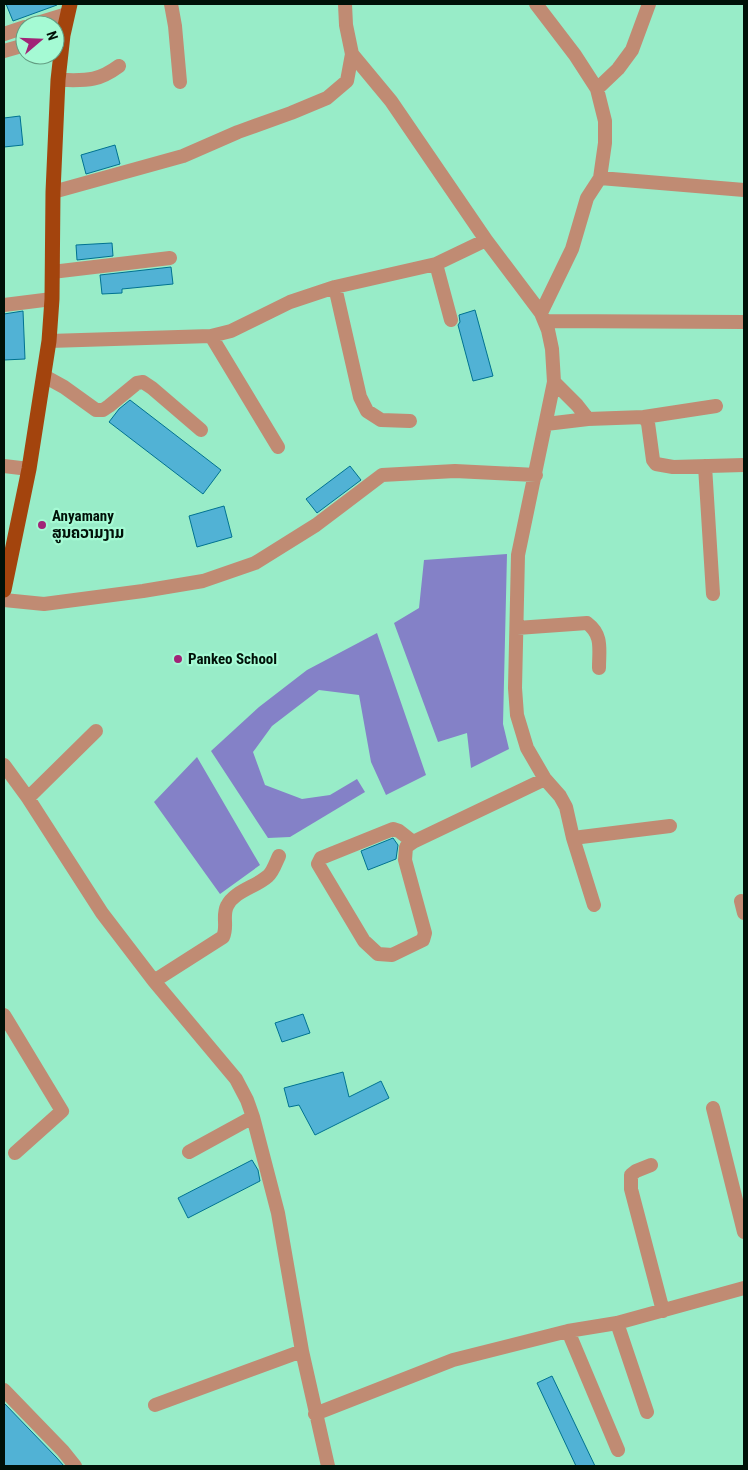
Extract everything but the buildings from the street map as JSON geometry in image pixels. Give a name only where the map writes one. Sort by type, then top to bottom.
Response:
[{"type":"main road","points":[[4,590],[29,469],[49,341],[52,299],[53,192],[58,65]]},
{"type":"street","points":[[172,4],[180,82]]},
{"type":"street","points":[[53,192],[183,156],[238,132],[327,98],[348,82],[352,54],[346,25],[345,4]]},
{"type":"street","points":[[536,4],[575,55],[597,89],[605,121],[605,143],[600,178],[587,198],[572,249],[543,317]]},
{"type":"street","points":[[597,89],[618,69],[632,50],[649,4]]},
{"type":"street","points":[[55,15],[69,9]]},
{"type":"street","points":[[352,54],[391,101],[486,240],[543,317],[552,349],[554,382],[518,555],[515,688],[517,714],[527,748],[545,779],[560,796],[566,807],[573,838],[594,905]]},
{"type":"street","points":[[58,80],[95,80],[119,66]]},
{"type":"street","points":[[600,178],[744,190]]},
{"type":"street","points":[[49,341],[211,336],[231,331],[290,302],[335,287],[436,264],[486,240]]},
{"type":"street","points":[[52,272],[170,258]]},
{"type":"street","points":[[436,264],[451,320]]},
{"type":"street","points":[[335,287],[360,397],[367,411],[381,420],[410,421]]},
{"type":"street","points":[[4,305],[52,299]]},
{"type":"street","points":[[543,317],[744,322]]},
{"type":"street","points":[[211,336],[278,448]]},
{"type":"street","points":[[44,376],[64,387],[96,410],[103,410],[137,383],[144,382],[201,430]]},
{"type":"street","points":[[554,382],[588,418]]},
{"type":"street","points":[[546,424],[588,418],[644,418],[716,406]]},
{"type":"street","points":[[644,418],[648,423],[653,460],[656,464],[673,467],[744,465]]},
{"type":"street","points":[[4,466],[29,469]]},
{"type":"street","points":[[705,466],[713,594]]},
{"type":"street","points":[[4,600],[44,604],[203,581],[255,563],[316,525],[382,475],[455,471],[536,474]]},
{"type":"street","points":[[517,628],[587,623],[596,629],[599,640],[599,668]]},
{"type":"street","points":[[28,798],[96,731]]},
{"type":"street","points":[[4,765],[28,798],[102,913],[154,981],[236,1079],[253,1117],[278,1213],[302,1351],[328,1466]]},
{"type":"street","points":[[413,842],[399,831],[393,829],[321,858],[318,861],[327,880],[364,941],[378,954],[392,955],[423,940],[425,933],[405,860],[406,847],[545,779]]},
{"type":"street","points":[[573,838],[670,826]]},
{"type":"street","points":[[154,981],[223,937],[225,932],[224,914],[227,906],[233,898],[269,876],[279,856]]},
{"type":"street","points":[[4,1015],[62,1111],[16,1153]]},
{"type":"street","points":[[714,1108],[744,1232]]},
{"type":"street","points":[[189,1152],[253,1117]]},
{"type":"street","points":[[651,1165],[631,1175],[631,1189],[663,1311]]},
{"type":"street","points":[[316,1414],[453,1360],[568,1331],[617,1323],[744,1288]]},
{"type":"street","points":[[617,1323],[648,1412]]},
{"type":"street","points":[[568,1331],[618,1450]]},
{"type":"street","points":[[155,1405],[302,1351]]},
{"type":"street","points":[[4,1390],[75,1466]]},
{"type":"shaded area","points":[[507,554],[503,724],[509,749],[471,768],[467,733],[438,742],[394,623],[419,608],[424,560]]},
{"type":"shaded area","points":[[377,633],[426,775],[386,795],[371,762],[359,695],[319,690],[272,726],[253,752],[265,785],[302,799],[330,795],[357,779],[365,792],[290,837],[268,838],[211,751],[259,707],[307,670]]},
{"type":"shaded area","points":[[197,757],[260,865],[220,894],[154,802]]},
{"type":"place","name":"Anyamany ສູນຄວາມງາມ","points":[[42,525]]},
{"type":"place","name":"Pankeo School","points":[[178,659]]}]
